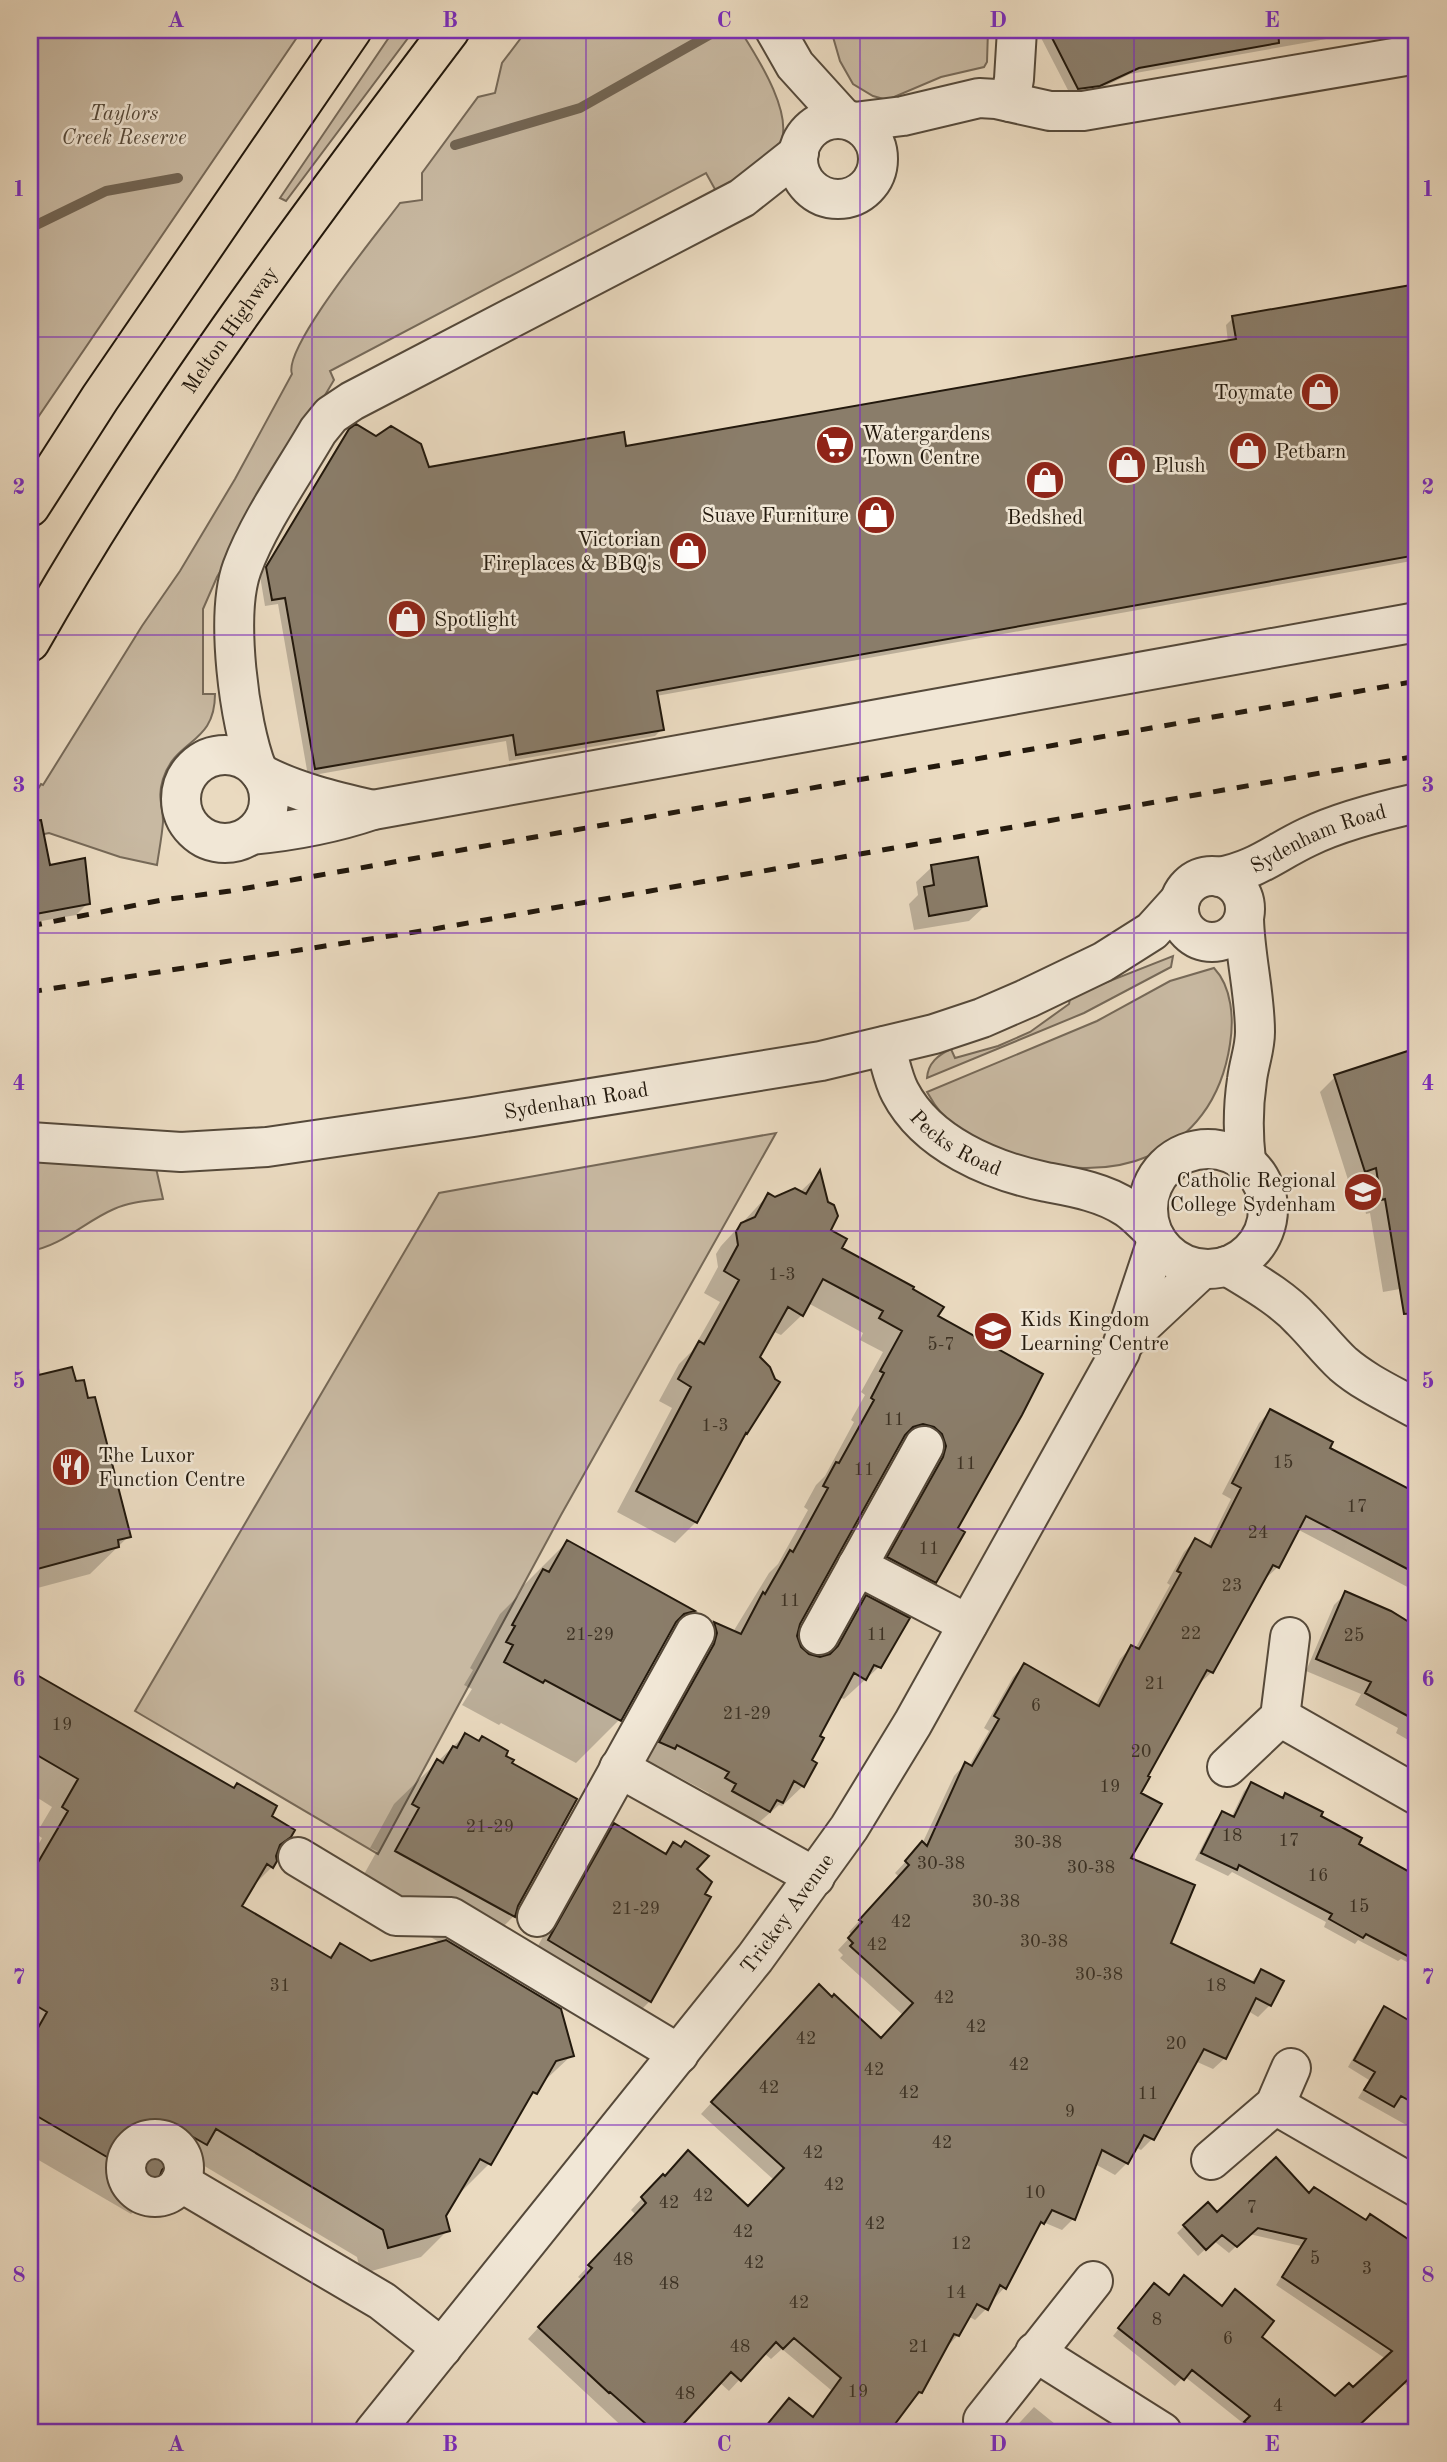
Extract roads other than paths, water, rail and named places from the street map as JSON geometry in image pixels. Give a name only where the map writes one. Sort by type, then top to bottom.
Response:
[{"type":"highway","points":[[30,507],[93,407],[352,30]]},
{"type":"highway","name":"Melton Highway","points":[[30,642],[127,480],[206,362],[450,30]]},
{"type":"street","points":[[1010,102],[1016,67],[1017,30]]},
{"type":"street","points":[[784,45],[849,120],[866,129],[878,152],[878,166]]},
{"type":"street","points":[[784,45],[800,148],[799,167],[804,179],[813,189],[825,196]]},
{"type":"street","points":[[373,810],[284,786],[259,771],[246,761],[234,756],[220,755],[207,758],[194,766],[180,793],[181,808],[195,833],[208,841],[223,844],[237,842],[251,835],[261,825],[267,813],[267,786],[259,771],[248,746],[236,680],[236,597],[241,571],[250,548],[318,431],[331,415],[352,401],[742,198],[800,148],[809,132],[819,123],[831,119],[903,116],[979,98],[1049,111],[1083,111],[1417,54]]},
{"type":"street","points":[[742,198],[799,193],[847,198],[859,193],[869,185],[878,166],[901,141],[937,109]]},
{"type":"street","points":[[251,835],[286,832],[334,823],[373,810],[1417,622]]},
{"type":"street","points":[[207,758],[236,680]]},
{"type":"street","name":"Sydenham Road","points":[[1219,877],[1255,867],[1291,845],[1327,828],[1417,803]]},
{"type":"street","name":"Sydenham Road","points":[[1244,915],[1273,880],[1291,867],[1321,853],[1417,827]]},
{"type":"street","points":[[1246,1161],[1244,1127],[1247,1078],[1255,1045],[1241,893],[1227,880],[1219,877],[1199,879],[1184,891],[1180,900],[1180,917],[1189,933],[1202,940],[1231,969],[1251,1002]]},
{"type":"street","name":"Sydenham Road","points":[[30,1142],[181,1152],[267,1147],[808,1063],[934,1034],[982,1018],[1103,962],[1152,931],[1180,900]]},
{"type":"street","points":[[1202,940],[1221,941],[1233,935],[1244,915]]},
{"type":"street","name":"Sydenham Road","points":[[1103,962],[1202,940]]},
{"type":"street","name":"Pecks Road","points":[[885,1046],[900,1092],[939,1138],[963,1154],[994,1167],[1046,1182],[1073,1186],[1126,1208],[1154,1235]]},
{"type":"street","points":[[1247,1078],[1203,1135],[1172,1161],[1154,1181],[1147,1213],[1154,1235],[1169,1255],[1184,1264],[1214,1268],[1259,1286],[1301,1318],[1343,1364],[1365,1380],[1417,1409]]},
{"type":"street","points":[[1172,1161],[1196,1149],[1214,1148],[1231,1152],[1246,1161],[1258,1175],[1266,1192],[1269,1210],[1257,1245],[1244,1258],[1214,1268]]},
{"type":"street","name":"Pecks Road","points":[[1073,1186],[1172,1161]]},
{"type":"street","points":[[1265,1228],[1301,1318]]},
{"type":"street","name":"Trickey Avenue","points":[[374,2432],[780,1926],[849,1828],[913,1723],[1125,1342],[1154,1235]]},
{"type":"street","name":"Trickey Avenue","points":[[1125,1342],[1214,1268]]},
{"type":"street","points":[[818,1635],[923,1446]]},
{"type":"street","points":[[857,1566],[968,1624]]},
{"type":"street","points":[[537,1917],[695,1633]]},
{"type":"street","points":[[1227,1767],[1280,1717],[1290,1637]]},
{"type":"street","points":[[1280,1717],[1417,1795]]},
{"type":"street","points":[[620,1769],[815,1877]]},
{"type":"street","points":[[298,1857],[396,1916],[451,1917],[679,2054]]},
{"type":"street","points":[[1211,2160],[1275,2105],[1291,2068]]},
{"type":"street","points":[[1275,2105],[1417,2187]]},
{"type":"street","points":[[180,2182],[382,2301],[442,2348]]},
{"type":"street","points":[[982,2420],[1093,2281]]},
{"type":"street","points":[[1035,2352],[1162,2432]]},
{"type":"waterway","points":[[455,145],[580,108],[718,30]]},
{"type":"waterway","points":[[30,228],[106,191],[178,178]]},
{"type":"railway","points":[[30,926],[162,900],[230,891],[1417,681]]},
{"type":"railway","points":[[30,992],[428,930],[1417,756]]},
{"type":"place","name":"Toymate","points":[[1320,392]]},
{"type":"place","name":"Watergardens Town Centre","points":[[835,445]]},
{"type":"place","name":"Petbarn","points":[[1248,451]]},
{"type":"place","name":"Plush","points":[[1127,465]]},
{"type":"place","name":"Bedshed","points":[[1045,480]]},
{"type":"place","name":"Suave Furniture","points":[[876,515]]},
{"type":"place","name":"Victorian Fireplaces & BBQ's","points":[[688,551]]},
{"type":"place","name":"Spotlight","points":[[407,619]]},
{"type":"place","name":"Catholic Regional College Sydenham","points":[[1363,1192]]},
{"type":"place","name":"Kids Kingdom Learning Centre","points":[[993,1331]]},
{"type":"place","name":"The Luxor Function Centre","points":[[71,1467]]},
{"type":"park label","name":"Taylors Creek Reserve","points":[[124,125]]}]
